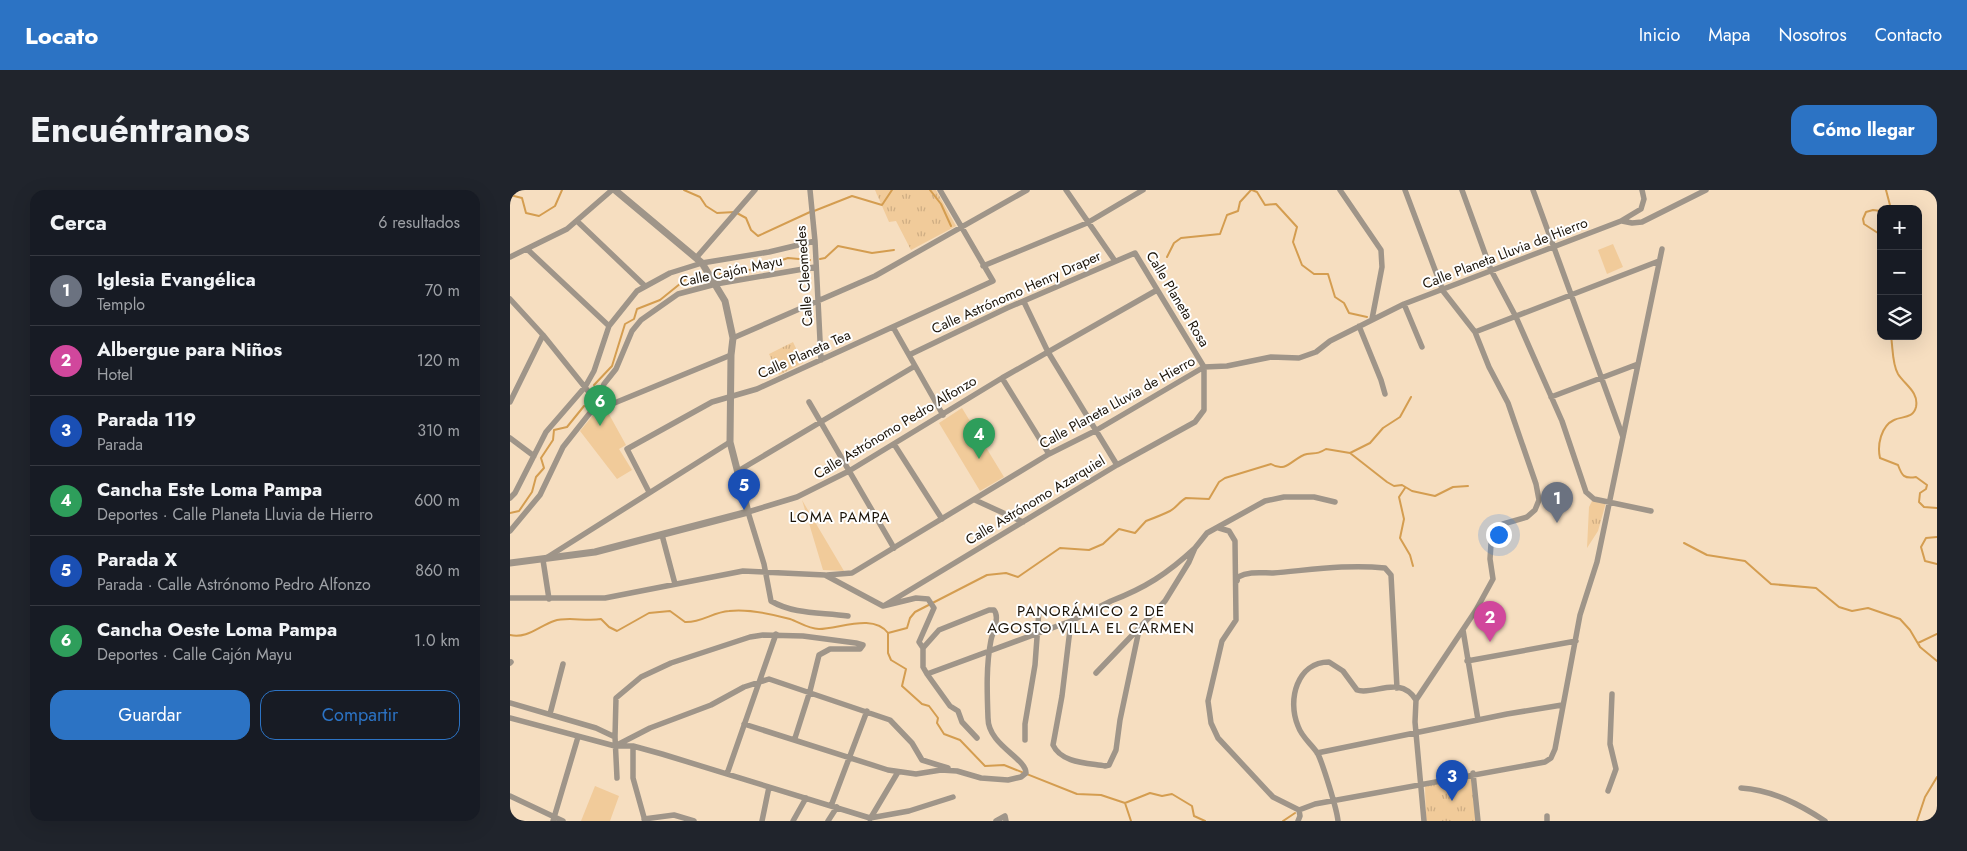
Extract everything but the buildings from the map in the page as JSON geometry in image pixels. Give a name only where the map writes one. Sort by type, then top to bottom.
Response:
[{"type":"street","points":[[510,257],[578,222],[614,190],[699,260],[716,284],[725,301],[733,338],[731,355],[730,442],[771,601],[778,606],[809,613],[825,612],[848,616]]},
{"type":"street","points":[[699,260],[754,190]]},
{"type":"street","name":"Calle Cleomedes","points":[[810,190],[822,360]]},
{"type":"street","points":[[940,190],[983,266],[1087,223],[1143,190]]},
{"type":"street","points":[[733,338],[875,276],[1027,190]]},
{"type":"street","points":[[1066,190],[1114,261]]},
{"type":"street","points":[[1340,190],[1381,250],[1382,267],[1372,319]]},
{"type":"street","points":[[1405,190],[1443,291],[1475,332],[1489,367],[1508,403],[1536,484],[1539,500],[1535,510],[1527,517],[1503,524],[1491,544],[1490,559],[1493,579],[1463,630],[1416,700]]},
{"type":"street","points":[[1462,190],[1491,270],[1516,316],[1551,397],[1586,492],[1594,499],[1651,511]]},
{"type":"street","points":[[1533,190],[1624,439]]},
{"type":"street","name":"Calle Planeta Lluvia de Hierro","points":[[510,598],[605,598],[743,571],[825,575],[852,573],[1049,454],[1095,431],[1204,367],[1227,366],[1271,358],[1299,358],[1316,352],[1330,341],[1404,304],[1443,291],[1491,270],[1622,221],[1640,209],[1644,199],[1642,190]]},
{"type":"street","points":[[1622,221],[1632,224],[1642,222],[1706,190]]},
{"type":"street","points":[[578,222],[645,286]]},
{"type":"street","name":"Calle Cajón Mayu","points":[[510,498],[552,423],[585,387],[594,371],[609,326],[627,302],[645,286],[699,260],[769,252],[815,241]]},
{"type":"street","points":[[527,249],[609,326]]},
{"type":"street","points":[[1219,528],[1225,529],[1233,535],[1236,620],[1222,641],[1208,701],[1211,723],[1218,738],[1273,797],[1299,810],[1315,804],[1473,773],[1544,762],[1552,758],[1580,615],[1595,569],[1624,439],[1662,249]]},
{"type":"street","name":"Calle Astrónomo Henry Draper","points":[[908,355],[1007,308],[1135,253]]},
{"type":"street","name":"Calle Planeta Rosa","points":[[1135,253],[1204,367],[1206,402],[1201,416]]},
{"type":"street","points":[[1475,332],[1659,262]]},
{"type":"street","name":"Calle Planeta Tea","points":[[649,492],[627,449],[712,402],[757,389],[993,281],[983,266]]},
{"type":"street","name":"Calle Cajón Mayu","points":[[510,531],[540,495],[563,447],[616,369],[632,331],[641,320],[678,294],[716,284],[815,268]]},
{"type":"street","name":"Calle Astrónomo Pedro Alfonzo","points":[[510,563],[595,552],[748,512],[797,497],[849,471],[1002,378],[1157,290]]},
{"type":"street","points":[[510,299],[543,335],[585,387],[598,398],[612,404],[731,355]]},
{"type":"street","points":[[1024,302],[1048,352],[1117,465]]},
{"type":"street","points":[[1404,304],[1422,347]]},
{"type":"street","points":[[1359,326],[1385,394]]},
{"type":"street","points":[[893,327],[943,415]]},
{"type":"street","points":[[510,402],[543,335]]},
{"type":"street","points":[[1551,397],[1638,364]]},
{"type":"street","points":[[738,471],[915,366]]},
{"type":"street","points":[[1002,378],[1049,454]]},
{"type":"street","points":[[809,402],[894,548]]},
{"type":"street","name":"Calle Astrónomo Azarquiel","points":[[883,606],[1117,465],[1195,422],[1201,416]]},
{"type":"street","points":[[510,438],[534,456]]},
{"type":"street","points":[[549,599],[543,560],[730,442]]},
{"type":"street","points":[[894,444],[942,520]]},
{"type":"street","points":[[927,674],[1071,621],[1150,584],[1175,566],[1208,533],[1255,505],[1274,498],[1314,497],[1335,502]]},
{"type":"street","points":[[975,500],[1023,522]]},
{"type":"street","points":[[662,535],[675,584]]},
{"type":"street","points":[[1096,673],[1139,630],[1170,593],[1189,562],[1194,548]]},
{"type":"street","points":[[1236,582],[1238,577],[1250,573],[1306,570],[1322,567],[1385,568],[1391,575],[1397,688]]},
{"type":"street","points":[[825,575],[883,606],[916,598],[928,598],[932,602],[934,608],[919,642],[927,674],[950,706],[958,711],[962,722],[977,738]]},
{"type":"street","points":[[615,746],[650,728],[711,705],[744,687],[768,679],[867,711],[895,723],[912,743],[922,760],[980,778],[1008,780],[1021,778],[1026,773],[1023,765],[1005,749],[989,728],[989,651],[997,617],[996,612],[992,610],[939,630],[922,648]]},
{"type":"street","points":[[1025,740],[1024,732],[1033,681],[1039,610]]},
{"type":"street","points":[[1071,621],[1062,696],[1053,745],[1064,757],[1105,766],[1109,765],[1116,750],[1120,720],[1139,630]]},
{"type":"street","points":[[1463,630],[1478,720]]},
{"type":"street","points":[[727,774],[776,634]]},
{"type":"street","points":[[617,778],[615,746],[616,698],[641,677],[680,659],[750,637],[776,634],[803,636],[856,643],[863,646],[860,648],[841,647],[823,651],[818,655],[810,692],[795,738]]},
{"type":"street","points":[[1467,661],[1576,641]]},
{"type":"street","points":[[1338,821],[1317,753],[1301,732],[1294,708],[1295,694],[1303,674],[1310,666],[1322,662],[1334,663],[1343,671],[1354,686],[1361,691],[1384,686],[1397,688],[1412,694],[1416,700],[1416,732],[1424,821]]},
{"type":"street","points":[[550,714],[563,664]]},
{"type":"street","points":[[744,687],[752,688],[754,695]]},
{"type":"street","points":[[1608,790],[1616,769],[1610,744],[1612,694]]},
{"type":"street","points":[[510,702],[596,728],[615,737]]},
{"type":"street","points":[[1317,753],[1416,732],[1562,705]]},
{"type":"street","points":[[828,821],[848,756],[867,711]]},
{"type":"street","points":[[510,718],[615,746],[633,746],[834,806],[869,819],[909,811],[953,797]]},
{"type":"street","points":[[744,724],[795,738],[888,770],[916,774],[941,770],[957,771]]},
{"type":"street","points":[[553,819],[578,737]]},
{"type":"street","points":[[633,746],[633,778],[644,820],[674,815],[694,821]]},
{"type":"street","points":[[869,819],[898,772]]},
{"type":"street","points":[[1473,773],[1478,821]]},
{"type":"street","points":[[762,821],[769,787]]},
{"type":"street","points":[[1741,788],[1756,790],[1787,799],[1825,821]]},
{"type":"street","points":[[510,796],[553,819],[563,821]]},
{"type":"street","points":[[793,821],[806,798]]},
{"type":"street","points":[[1298,821],[1300,816],[1299,810]]},
{"type":"street","points":[[896,813],[898,821]]},
{"type":"street","points":[[996,821],[1005,816],[1006,821]]},
{"type":"green space","points":[[875,190],[936,190],[956,226],[911,250],[896,221],[889,222]]},
{"type":"green space","points":[[1613,244],[1623,267],[1607,274],[1598,250]]},
{"type":"green space","points":[[793,342],[803,363],[779,375],[769,354]]},
{"type":"green space","points":[[605,407],[626,445],[619,449],[632,470],[617,479],[580,431],[594,414]]},
{"type":"green space","points":[[962,408],[1004,477],[980,491],[939,423]]},
{"type":"green space","points":[[802,500],[844,571],[823,570]]},
{"type":"green space","points":[[1592,501],[1605,503],[1605,506],[1598,531],[1587,548],[1589,507]]},
{"type":"green space","points":[[1471,777],[1476,821],[1426,821],[1425,786]]},
{"type":"green space","points":[[595,786],[619,796],[610,821],[581,821]]},
{"type":"waterway","points":[[510,195],[522,198],[526,213],[539,216],[555,206],[562,190]]},
{"type":"waterway","points":[[684,190],[700,197],[706,206],[717,213],[735,212],[746,218],[751,230],[758,236],[810,212]]},
{"type":"waterway","points":[[814,211],[852,196],[882,205],[892,190]]},
{"type":"waterway","points":[[930,190],[941,204],[951,226]]},
{"type":"waterway","points":[[1167,257],[1174,243],[1181,238],[1220,234],[1227,215],[1238,211],[1240,202],[1251,190]]},
{"type":"waterway","points":[[1252,190],[1257,192],[1265,205],[1276,204],[1297,227],[1293,242],[1302,265],[1314,274],[1328,274],[1335,297],[1344,303],[1349,313],[1367,317]]},
{"type":"waterway","points":[[1886,190],[1890,205]]},
{"type":"waterway","points":[[1877,210],[1866,212],[1863,219],[1864,224],[1877,232]]},
{"type":"waterway","points":[[820,259],[825,258],[838,246],[872,253],[894,250]]},
{"type":"waterway","points":[[720,274],[755,269],[788,258],[810,260]]},
{"type":"waterway","points":[[594,385],[612,366],[625,324],[634,319],[637,309],[660,300],[686,279],[700,278]]},
{"type":"waterway","points":[[1891,340],[1896,370],[1911,389],[1915,397],[1916,407],[1912,414],[1894,420],[1883,431],[1879,447],[1880,458],[1898,465],[1904,476],[1909,478],[1916,477],[1927,485],[1926,489],[1920,493],[1919,502],[1924,507],[1937,508]]},
{"type":"waterway","points":[[1350,453],[1370,443],[1383,428],[1400,417],[1411,397]]},
{"type":"waterway","points":[[510,513],[519,511],[532,492],[536,477],[544,468],[541,458],[553,440],[554,430],[567,427],[584,406]]},
{"type":"waterway","points":[[510,635],[527,634],[548,623],[571,619],[601,619],[609,627],[617,631],[649,613],[670,611],[685,622],[691,622],[723,612],[751,611],[790,619],[815,629],[865,623],[882,627],[888,633],[907,628],[910,618],[915,612],[987,575],[1006,573],[1018,577],[1060,548],[1089,550],[1103,544],[1119,529],[1135,533],[1146,521],[1170,511],[1186,498],[1209,499],[1219,482],[1225,478],[1271,464],[1277,467],[1286,466],[1302,456],[1319,453],[1326,449],[1350,453],[1387,482],[1394,486],[1402,485],[1412,491],[1435,496],[1453,487],[1468,486]]},
{"type":"waterway","points":[[1405,488],[1399,497],[1404,519],[1400,538],[1410,555],[1413,566]]},
{"type":"waterway","points":[[1937,537],[1926,538],[1921,547],[1925,561],[1937,564]]},
{"type":"waterway","points":[[1684,543],[1707,555],[1745,561],[1771,584],[1816,588],[1839,607],[1852,611],[1868,608],[1900,619],[1910,630],[1920,647]]},
{"type":"waterway","points":[[888,633],[888,653],[891,660],[906,669],[902,686],[922,704],[929,706],[938,718],[937,723],[944,734],[960,740],[985,766],[1004,765],[1077,794],[1101,795],[1125,803],[1150,793],[1162,796],[1172,794],[1192,806],[1194,816],[1205,821]]},
{"type":"waterway","points":[[1937,634],[1918,643],[1920,647],[1937,661]]},
{"type":"waterway","points":[[1917,821],[1925,797],[1937,777]]},
{"type":"waterway","points":[[1125,803],[1131,821]]},
{"type":"waterway","points":[[1283,821],[1295,813]]},
{"type":"place","name":"Cancha Oeste Loma Pampa","points":[[600,426]]},
{"type":"place","name":"Cancha Este Loma Pampa","points":[[979,459]]},
{"type":"place","name":"Parada X","points":[[744,510]]},
{"type":"place","name":"Iglesia Evangélica","points":[[1557,523]]},
{"type":"place","name":"Albergue para Niños","points":[[1490,642]]},
{"type":"place","name":"Parada 119","points":[[1452,801]]},
{"type":"district","name":"LOMA PAMPA","points":[[840,517]]},
{"type":"district","name":"PANORÁMICO 2 DE AGOSTO VILLA EL CARMEN","points":[[1091,620]]}]
